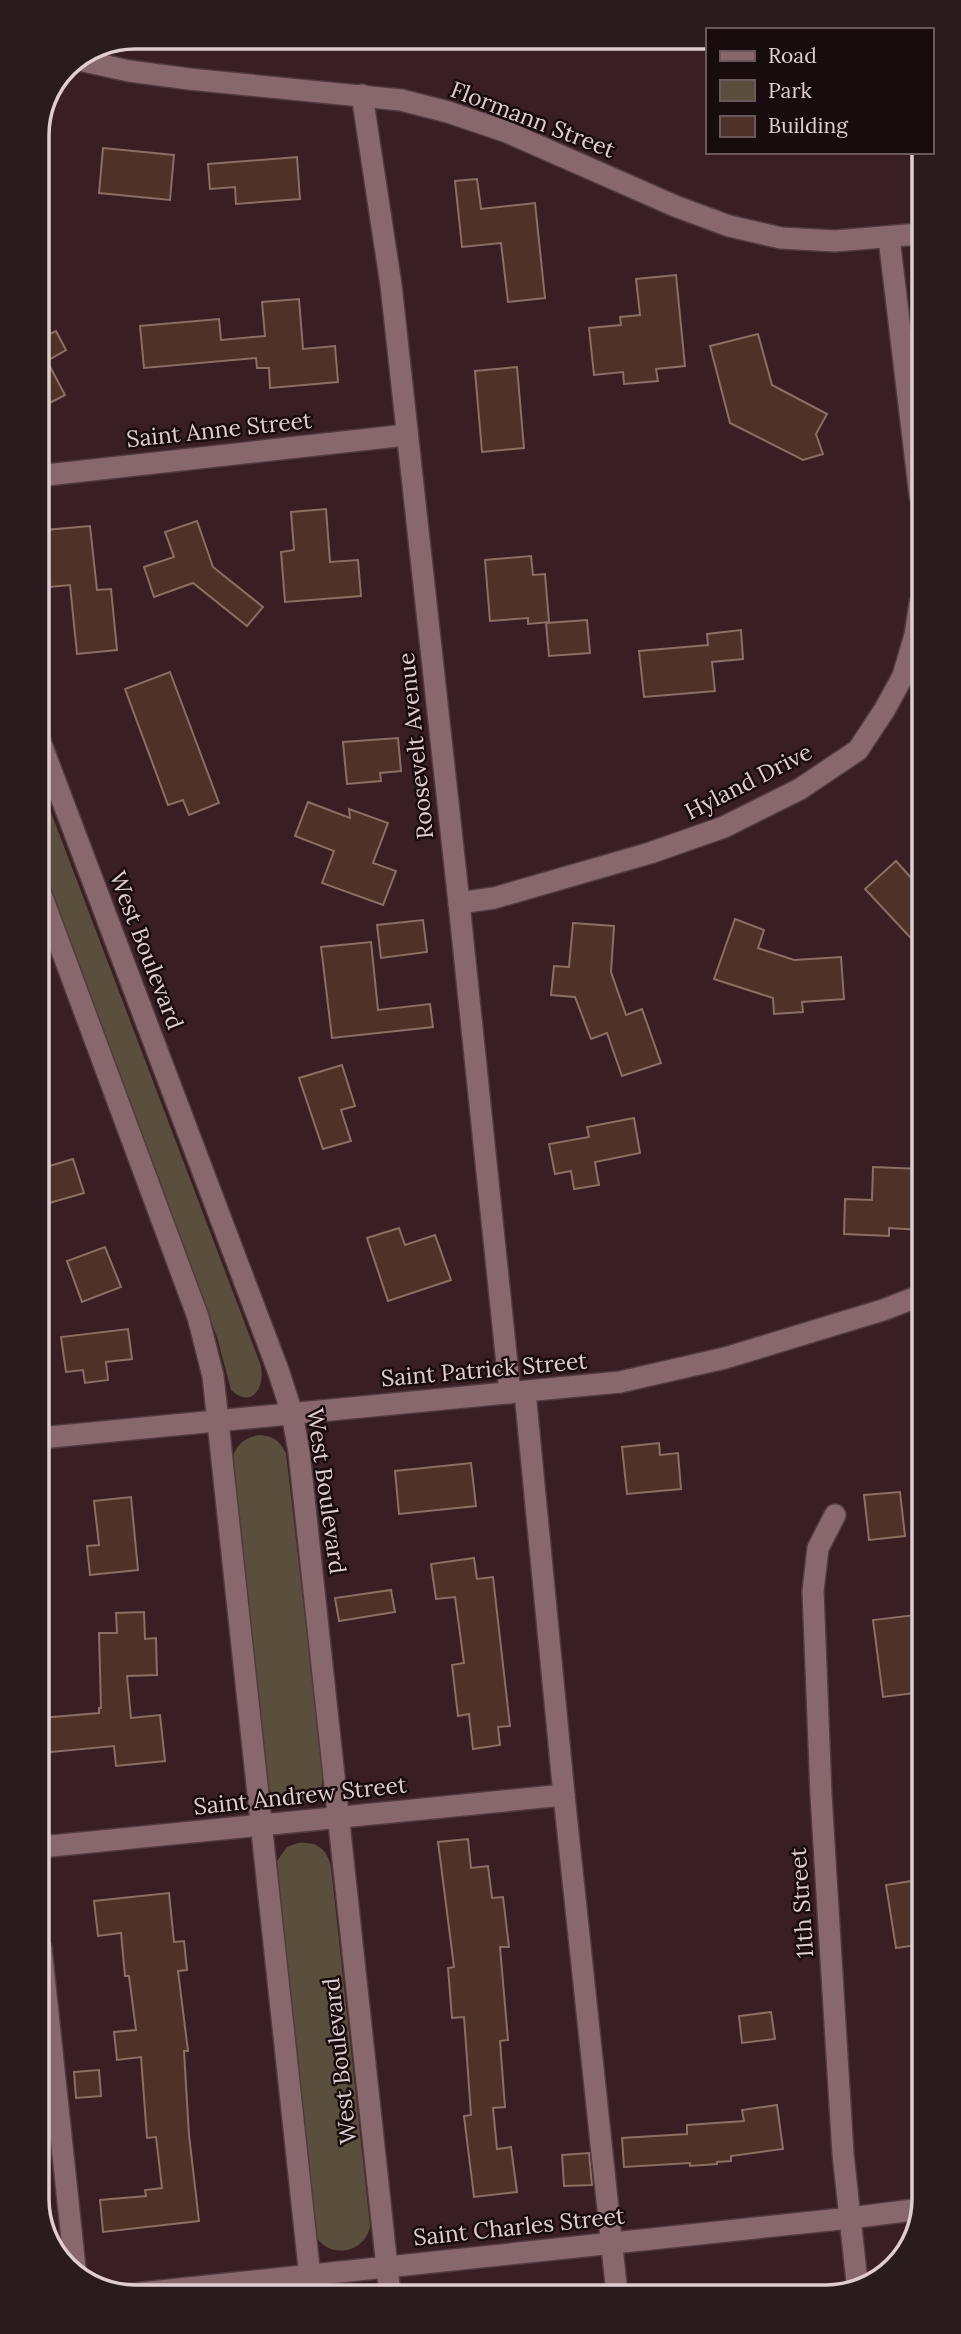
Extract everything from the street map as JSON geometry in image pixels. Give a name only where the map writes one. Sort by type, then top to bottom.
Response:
[{"type":"street","name":"Flormann Street","points":[[90,62],[189,79],[401,100],[507,132],[676,206],[729,226],[781,238],[835,241],[912,235]]},
{"type":"street","name":"Roosevelt Avenue","points":[[362,95],[391,285],[459,903],[564,1795],[616,2285]]},
{"type":"street","points":[[889,238],[912,429]]},
{"type":"street","name":"Saint Anne Street","points":[[49,475],[406,435]]},
{"type":"street","name":"Hyland Drive","points":[[459,903],[494,898],[650,853],[724,827],[800,789],[858,750],[904,676],[912,646]]},
{"type":"street","name":"West Boulevard","points":[[49,765],[292,1413],[299,1452],[340,1817],[389,2285]]},
{"type":"street","points":[[49,938],[198,1317],[213,1376],[311,2285]]},
{"type":"street","name":"Saint Patrick Street","points":[[49,1437],[620,1382],[677,1371],[883,1310],[912,1299]]},
{"type":"street","name":"11th Street","points":[[835,1515],[818,1548],[813,1591],[821,1796],[843,2154],[857,2279]]},
{"type":"street","name":"Saint Andrew Street","points":[[49,1846],[564,1795]]},
{"type":"street","points":[[49,2078],[74,2260]]},
{"type":"street","name":"Saint Charles Street","points":[[315,2285],[387,2267],[911,2210]]},
{"type":"green space","points":[[49,807],[261,1366],[261,1382],[251,1397],[238,1395],[231,1390],[217,1337],[49,892]]},
{"type":"green space","points":[[259,1435],[275,1440],[286,1453],[323,1772],[322,1786],[317,1794],[308,1801],[291,1805],[276,1799],[266,1778],[233,1457],[242,1442]]},
{"type":"green space","points":[[298,1843],[316,1845],[327,1855],[331,1867],[370,2225],[362,2242],[346,2250],[328,2248],[315,2234],[277,1861],[287,1847]]},
{"type":"building","points":[[103,148],[174,155],[170,200],[99,193]]},
{"type":"building","points":[[297,157],[300,199],[236,204],[235,187],[210,189],[208,164]]},
{"type":"building","points":[[477,179],[481,209],[535,203],[545,298],[508,302],[501,243],[462,247],[455,181]]},
{"type":"building","points":[[676,275],[685,366],[656,369],[658,381],[624,384],[623,372],[594,375],[589,328],[621,325],[620,317],[640,315],[636,279]]},
{"type":"building","points":[[299,299],[303,349],[335,346],[338,382],[270,388],[269,368],[257,368],[256,358],[144,368],[140,326],[219,319],[221,340],[265,336],[262,302]]},
{"type":"building","points":[[56,331],[66,350],[49,360],[49,334]]},
{"type":"building","points":[[758,334],[772,385],[827,414],[816,434],[823,454],[803,460],[730,423],[710,346]]},
{"type":"building","points":[[49,365],[65,395],[49,403]]},
{"type":"building","points":[[517,367],[524,448],[482,452],[475,371]]},
{"type":"building","points":[[326,509],[330,562],[358,560],[361,596],[285,602],[281,552],[294,550],[291,512]]},
{"type":"building","points":[[197,521],[213,567],[263,607],[247,626],[193,583],[154,597],[144,567],[174,557],[165,532]]},
{"type":"building","points":[[90,526],[97,590],[111,589],[117,650],[77,654],[70,585],[50,587],[49,530]]},
{"type":"building","points":[[531,556],[533,575],[545,574],[549,622],[528,624],[528,618],[490,621],[485,560]]},
{"type":"building","points":[[587,620],[590,653],[549,656],[546,623]]},
{"type":"building","points":[[741,630],[743,659],[712,662],[715,691],[644,697],[639,651],[708,645],[707,634]]},
{"type":"building","points":[[170,672],[219,803],[189,815],[183,800],[168,805],[125,689]]},
{"type":"building","points":[[398,738],[401,771],[380,773],[381,781],[347,784],[343,742]]},
{"type":"building","points":[[308,802],[350,818],[349,809],[388,823],[373,863],[396,871],[383,905],[322,883],[334,851],[295,836]]},
{"type":"building","points":[[896,861],[912,879],[912,939],[865,889]]},
{"type":"building","points":[[735,919],[764,930],[758,948],[794,960],[841,957],[844,999],[802,1002],[803,1012],[774,1014],[773,998],[714,979]]},
{"type":"building","points":[[423,920],[427,952],[381,958],[377,925]]},
{"type":"building","points":[[573,923],[614,926],[611,972],[626,1015],[642,1009],[661,1063],[622,1076],[607,1033],[591,1039],[575,997],[551,995],[554,966],[569,967]]},
{"type":"building","points":[[371,942],[378,1010],[430,1004],[433,1027],[332,1038],[321,947]]},
{"type":"building","points":[[342,1065],[355,1106],[341,1110],[351,1141],[323,1149],[299,1078]]},
{"type":"building","points":[[634,1118],[640,1153],[595,1162],[599,1185],[574,1189],[571,1171],[555,1174],[549,1144],[589,1137],[587,1127]]},
{"type":"building","points":[[73,1159],[84,1193],[49,1203],[49,1166]]},
{"type":"building","points":[[873,1167],[912,1169],[912,1229],[889,1228],[889,1236],[844,1234],[845,1199],[872,1200]]},
{"type":"building","points":[[399,1228],[405,1245],[435,1235],[451,1280],[388,1301],[367,1238]]},
{"type":"building","points":[[105,1247],[121,1287],[82,1302],[67,1261]]},
{"type":"building","points":[[128,1329],[132,1359],[106,1362],[108,1380],[85,1383],[83,1370],[66,1372],[61,1337]]},
{"type":"building","points":[[659,1443],[660,1455],[678,1453],[681,1489],[627,1494],[622,1447]]},
{"type":"building","points":[[471,1463],[476,1506],[399,1514],[395,1471]]},
{"type":"building","points":[[900,1492],[905,1536],[869,1540],[864,1495]]},
{"type":"building","points":[[131,1497],[138,1570],[90,1575],[87,1546],[99,1545],[94,1501]]},
{"type":"building","points":[[474,1558],[477,1579],[493,1577],[510,1726],[498,1727],[500,1745],[473,1749],[469,1714],[458,1716],[452,1665],[464,1663],[455,1597],[436,1599],[431,1564]]},
{"type":"building","points":[[391,1590],[395,1612],[339,1621],[335,1598]]},
{"type":"building","points":[[144,1612],[145,1639],[156,1638],[157,1675],[127,1676],[131,1718],[160,1715],[165,1761],[116,1766],[114,1746],[49,1752],[49,1717],[99,1713],[99,1633],[117,1633],[116,1613]]},
{"type":"building","points":[[912,1615],[912,1693],[883,1697],[873,1620]]},
{"type":"building","points":[[468,1839],[471,1868],[488,1866],[492,1898],[503,1897],[509,1947],[500,1947],[508,2040],[500,2041],[505,2107],[493,2108],[497,2149],[511,2147],[517,2192],[474,2197],[464,2116],[471,2115],[464,2017],[452,2018],[448,1968],[454,1967],[438,1842]]},
{"type":"building","points":[[912,1881],[912,1946],[896,1948],[886,1885]]},
{"type":"building","points":[[169,1893],[174,1942],[184,1941],[187,1970],[178,1971],[188,2051],[184,2051],[189,2135],[199,2221],[103,2232],[100,2200],[146,2196],[145,2190],[162,2188],[156,2137],[147,2138],[141,2057],[117,2060],[114,2032],[136,2030],[129,1976],[125,1976],[121,1933],[98,1936],[94,1901]]},
{"type":"building","points":[[771,2012],[775,2039],[742,2043],[739,2016]]},
{"type":"building","points":[[99,2070],[101,2096],[76,2098],[74,2072]]},
{"type":"building","points":[[777,2105],[783,2149],[731,2156],[731,2161],[717,2164],[624,2167],[622,2138],[687,2134],[687,2125],[744,2121],[742,2110]]},
{"type":"building","points":[[589,2153],[592,2185],[564,2186],[562,2155]]}]
